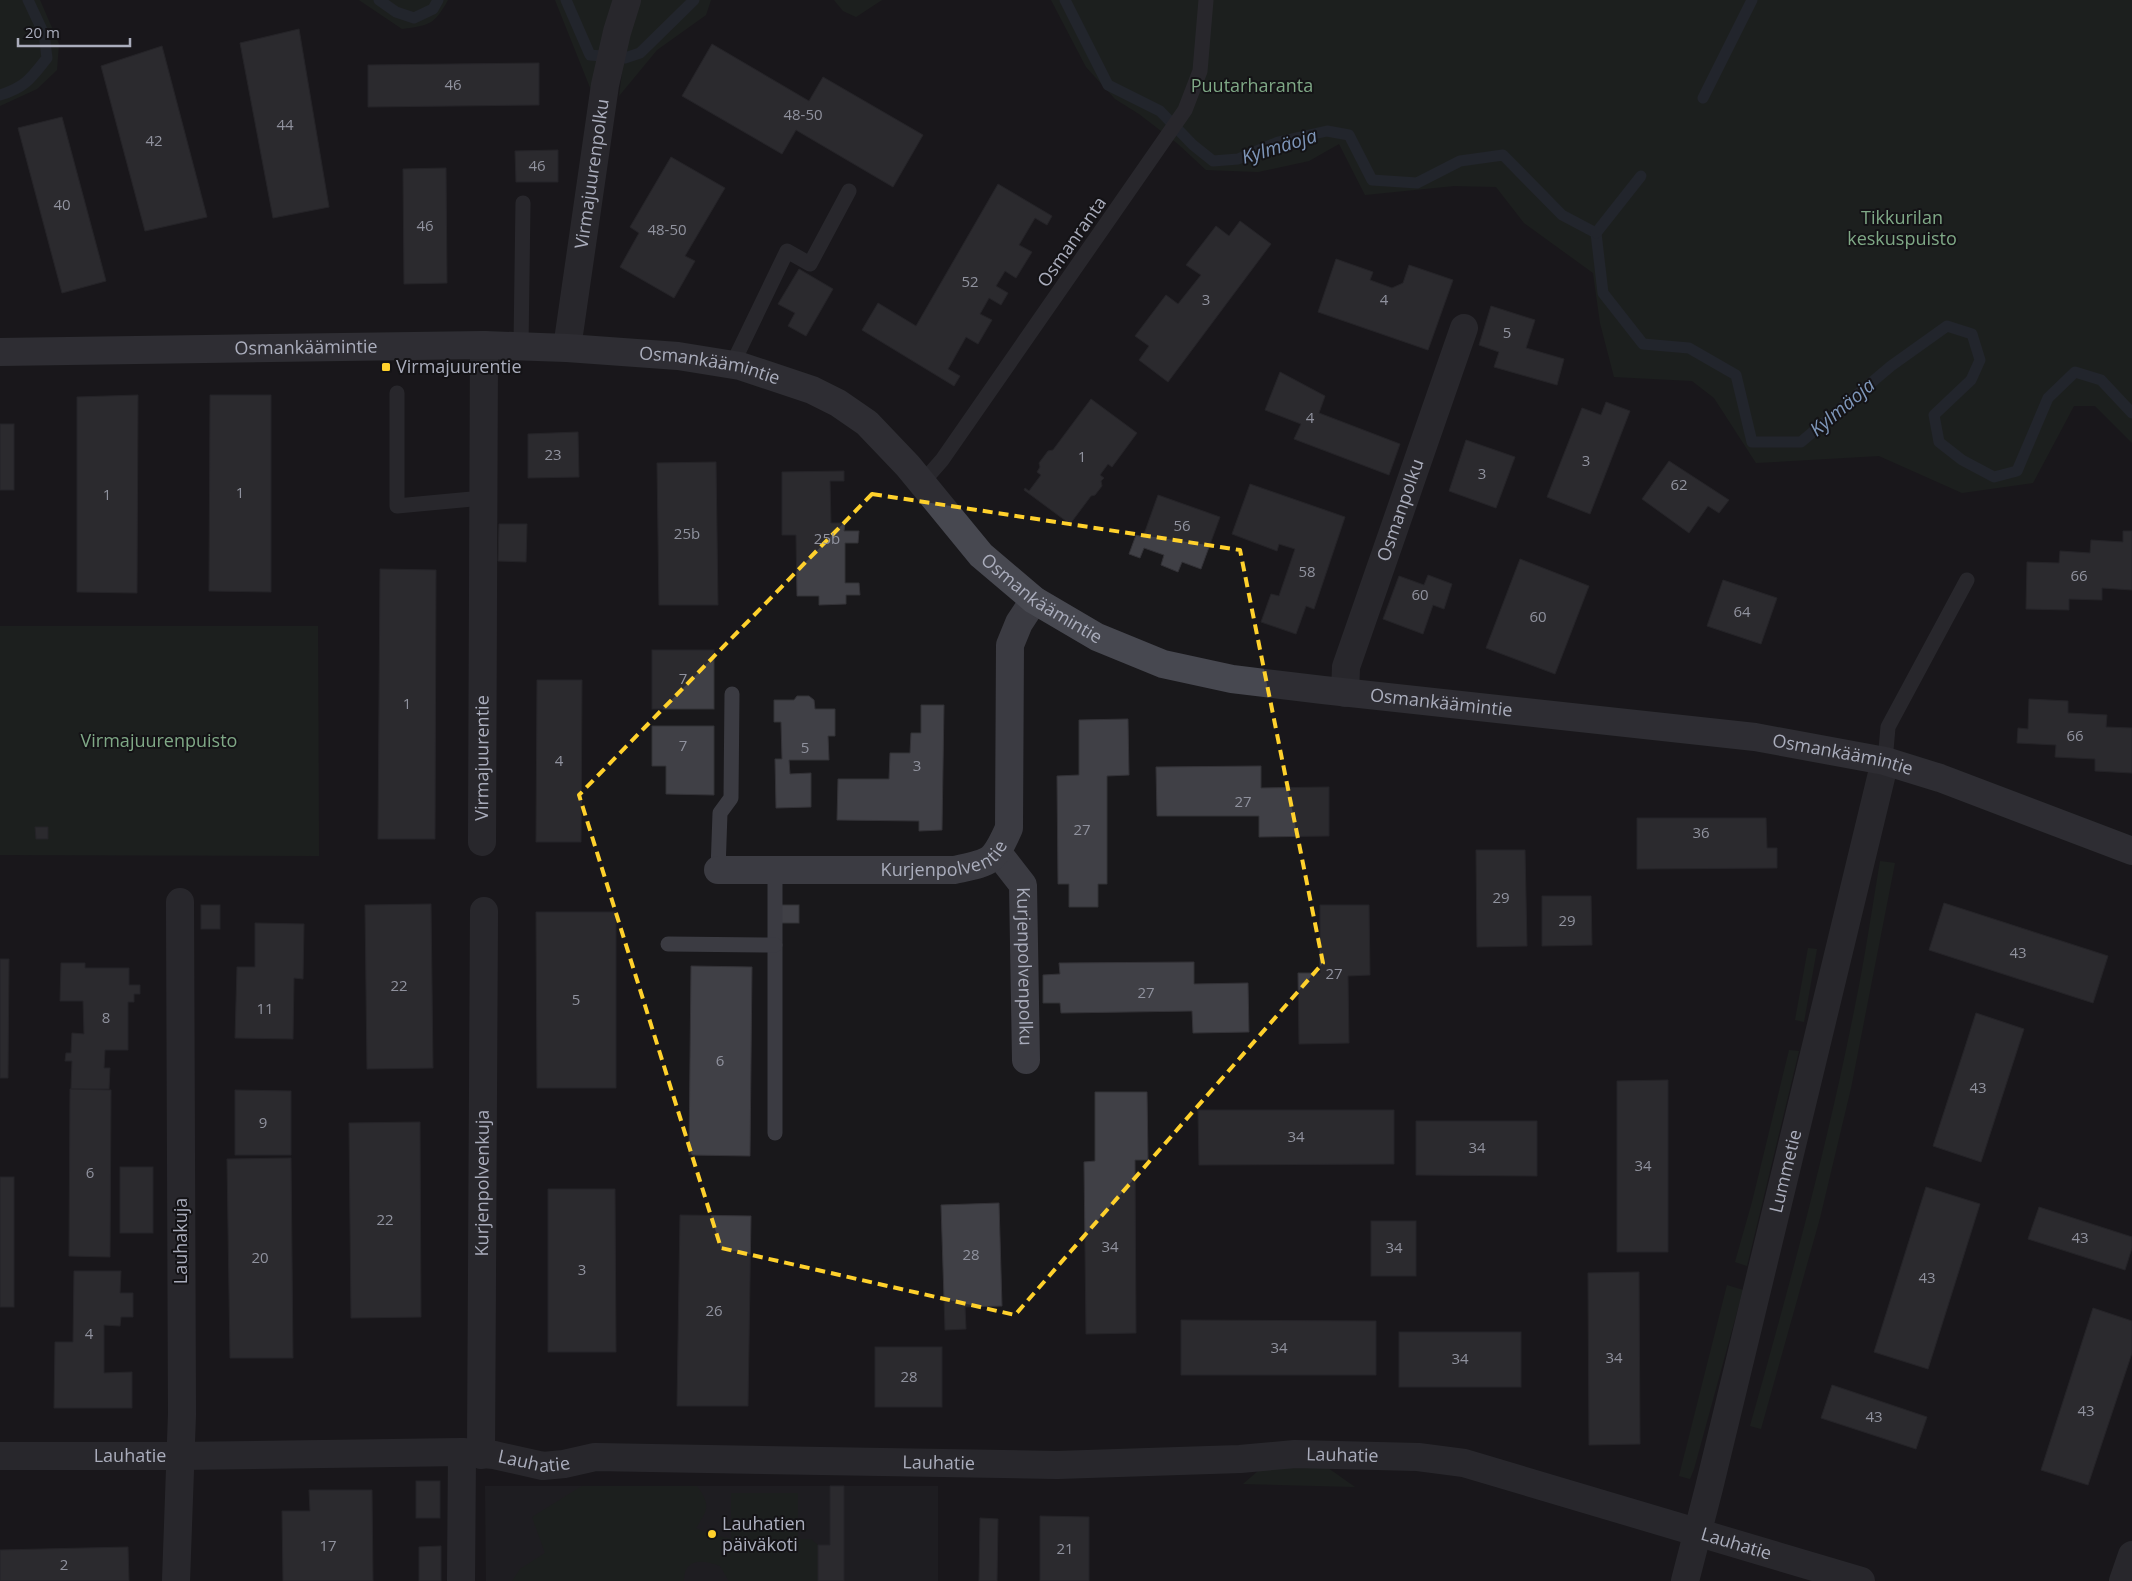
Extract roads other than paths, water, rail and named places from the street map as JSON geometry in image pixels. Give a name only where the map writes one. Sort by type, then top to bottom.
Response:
[{"type":"street","name":"Virmajuurenpolku","points":[[567,348],[605,84],[617,32],[627,0]]},
{"type":"street","name":"Osmanpolku","points":[[1345,693],[1346,667],[1464,328]]},
{"type":"street","name":"Osmankäämintie","points":[[0,352],[484,345],[567,348],[678,356],[732,365],[812,390],[838,403],[867,423],[908,466],[981,555],[1034,600],[1098,637],[1164,664],[1232,679],[1345,693],[1754,737],[1886,761],[1940,778],[2132,851]]},
{"type":"street","name":"Virmajuurentie","points":[[482,842],[484,345]]},
{"type":"street","name":"Kurjenpolventie","points":[[718,870],[954,870],[986,863],[998,853],[1009,828],[1010,645],[1019,623],[1034,600]]},
{"type":"street","name":"Lummetie","points":[[1685,1581],[1886,761]]},
{"type":"street","name":"Kurjenpolvenpolku","points":[[998,853],[1023,885],[1026,1060]]},
{"type":"street","name":"Lauhakuja","points":[[176,1581],[182,1414],[180,902]]},
{"type":"street","name":"Kurjenpolvenkuja","points":[[461,1581],[472,1454],[484,911]]},
{"type":"street","name":"Lauhatie","points":[[0,1456],[472,1454],[494,1455],[543,1466],[595,1458],[1047,1465],[1240,1459],[1296,1454],[1418,1457],[1464,1464],[1861,1581]]},
{"type":"street","points":[[2123,1581],[2132,1555]]},
{"type":"lane","name":"Osmanranta","points":[[921,484],[942,460],[1164,144],[1185,110],[1200,71],[1206,0]]},
{"type":"lane","points":[[732,365],[787,251],[810,264],[849,191]]},
{"type":"lane","points":[[521,346],[523,202]]},
{"type":"lane","points":[[397,393],[398,506],[484,498]]},
{"type":"lane","points":[[1886,761],[1888,727],[1967,580]]},
{"type":"lane","points":[[718,870],[720,813],[731,798],[732,694]]},
{"type":"lane","points":[[775,870],[775,1133]]},
{"type":"lane","points":[[668,944],[775,945]]},
{"type":"waterway","name":"Kylmäoja","points":[[0,95],[22,85],[47,58],[44,34],[28,0]]},
{"type":"waterway","name":"Kylmäoja","points":[[379,0],[396,12],[414,18],[433,9],[438,0]]},
{"type":"waterway","name":"Kylmäoja","points":[[566,0],[590,55],[625,58],[640,53],[694,0]]},
{"type":"waterway","name":"Kylmäoja","points":[[1065,0],[1108,85],[1160,111],[1193,145],[1213,161],[1238,159],[1278,142],[1327,131],[1349,135],[1372,180],[1417,183],[1460,161],[1503,155],[1562,215],[1596,233],[1603,293],[1643,344],[1689,348],[1736,375],[1752,442],[1801,442],[1891,366],[1947,326],[1972,334],[1980,360],[1971,380],[1934,415],[1939,442],[1962,460],[1994,477],[2017,471],[2048,398],[2075,372],[2101,380],[2132,413]]},
{"type":"waterway","points":[[1703,98],[1752,0]]},
{"type":"waterway","points":[[1596,233],[1641,176]]},
{"type":"place","name":"Virmajuurentie","points":[[386,367]]},
{"type":"place","name":"Lauhatien päiväkoti","points":[[712,1534]]},
{"type":"park label","name":"Puutarharanta","points":[[1252,86]]},
{"type":"park label","name":"Tikkurilan keskuspuisto","points":[[1902,228]]},
{"type":"park label","name":"Virmajuurenpuisto","points":[[159,741]]}]
